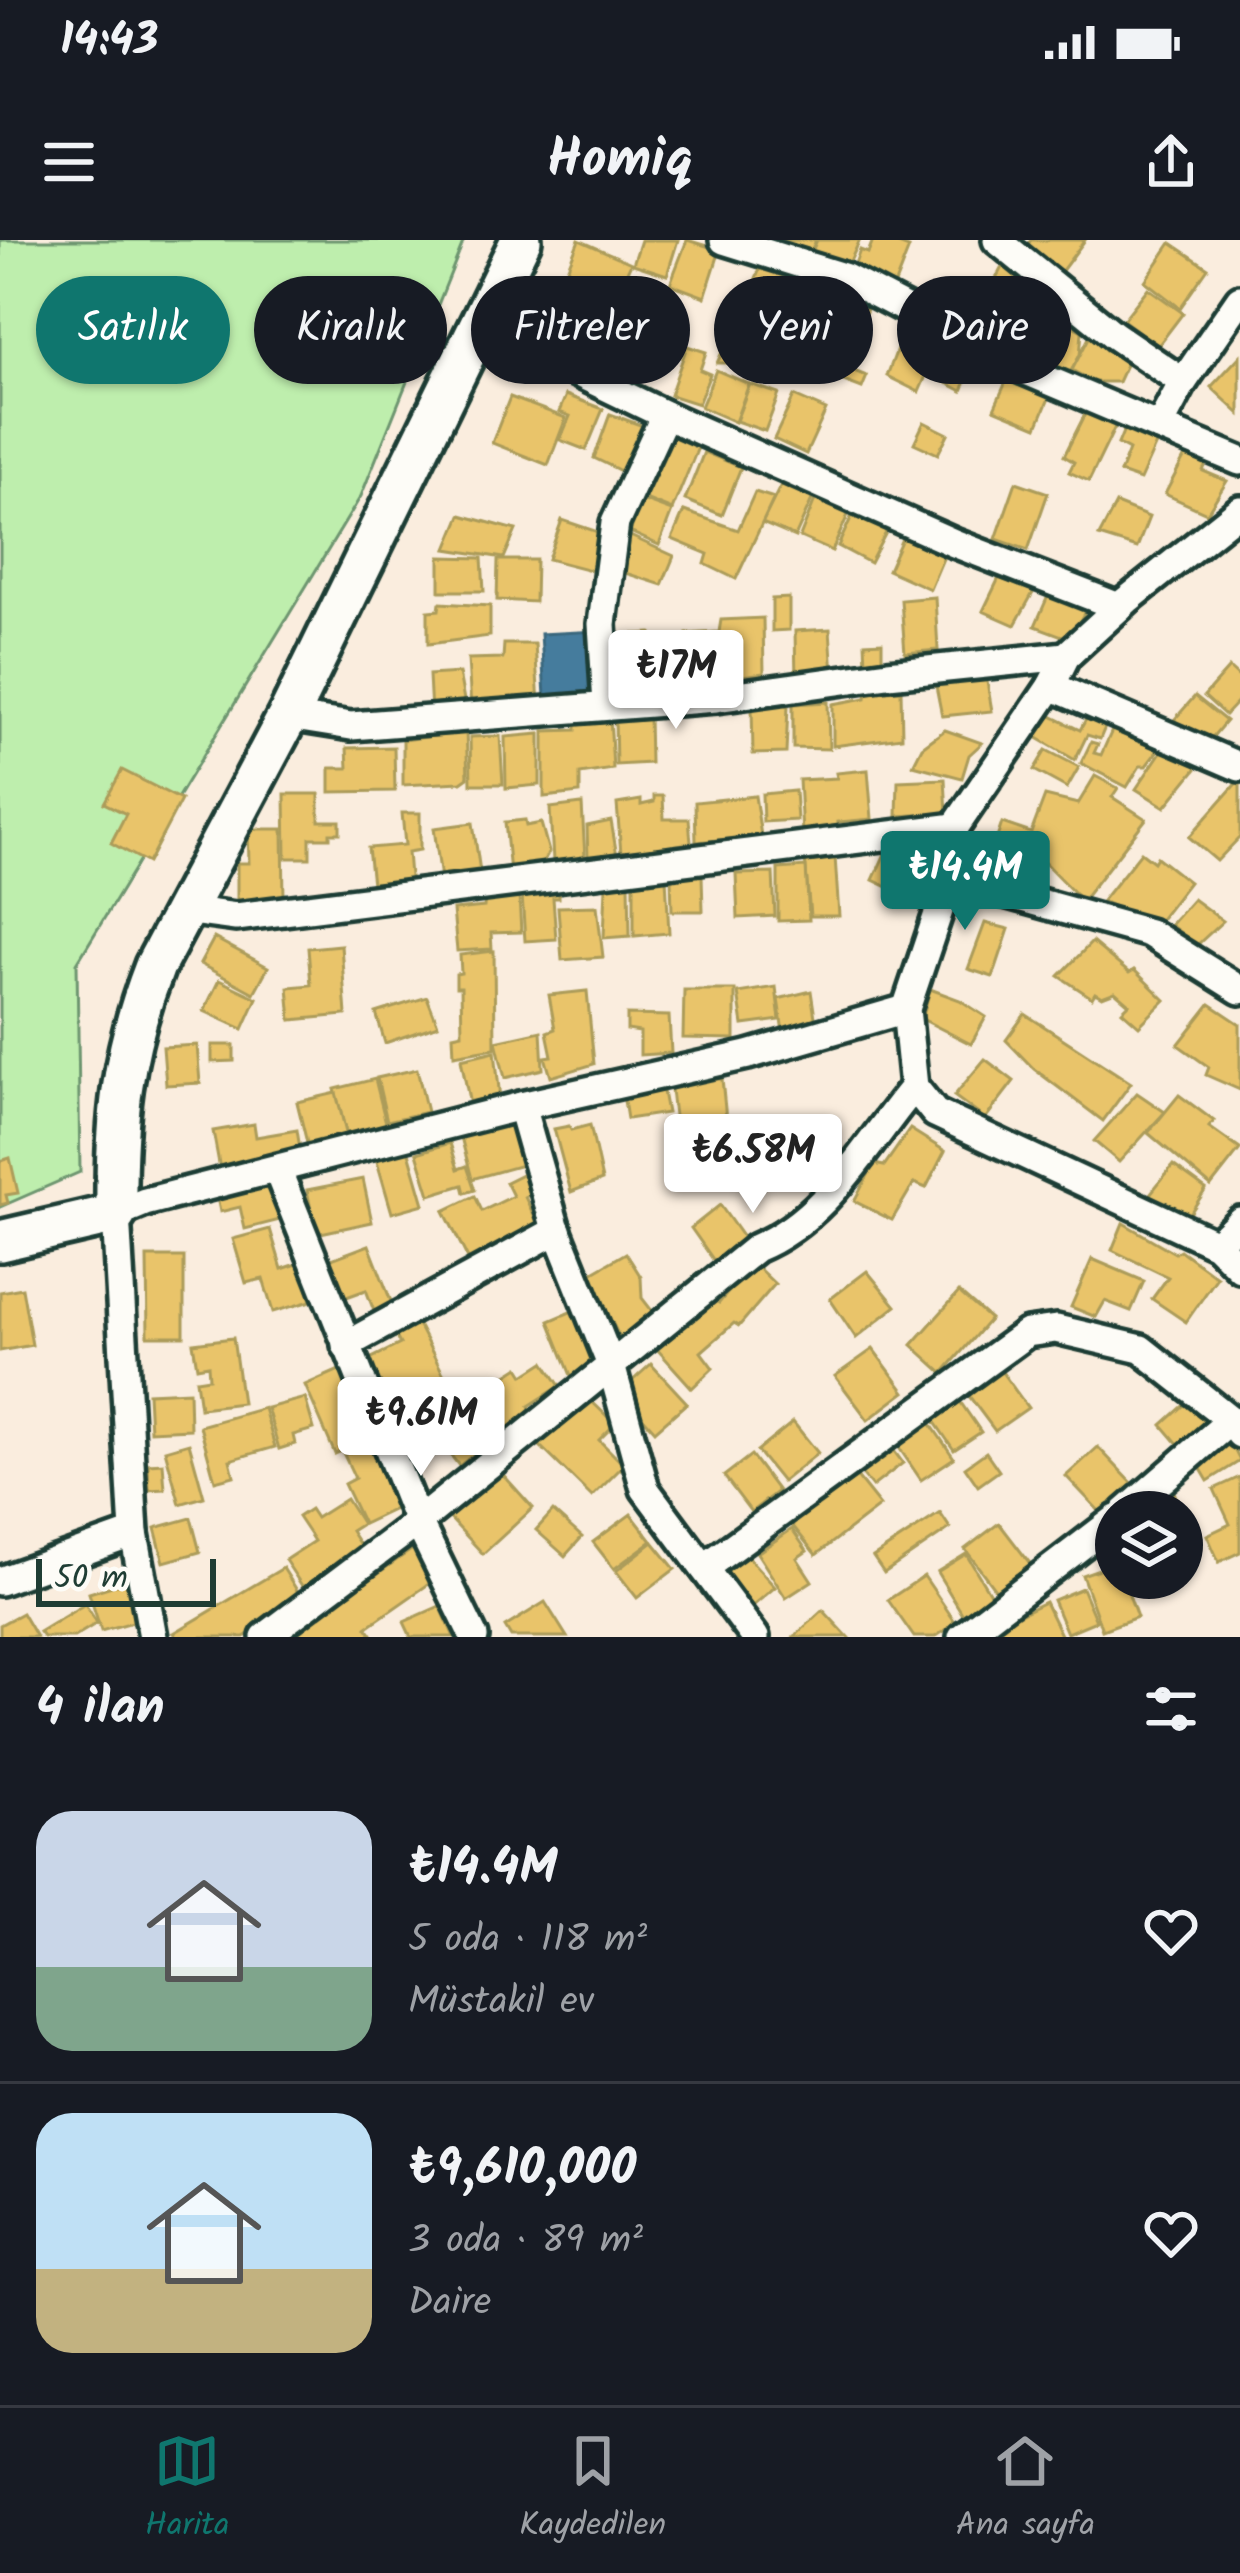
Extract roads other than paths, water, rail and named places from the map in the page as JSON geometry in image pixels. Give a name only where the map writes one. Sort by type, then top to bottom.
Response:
[{"type":"street","points":[[504,276],[521,240]]},
{"type":"street","points":[[724,240],[846,278],[1017,367],[1240,461]]},
{"type":"street","points":[[997,240],[1114,335],[1183,382]]},
{"type":"street","points":[[1159,427],[1183,382],[1240,299]]},
{"type":"street","points":[[154,1637],[134,1533],[116,1214],[115,1126],[127,1056],[146,988],[288,716],[471,346]]},
{"type":"street","points":[[601,384],[954,543],[1119,607]]},
{"type":"street","points":[[607,705],[602,624],[616,523],[665,415]]},
{"type":"street","points":[[1240,509],[1066,656],[1051,686],[955,827],[950,878],[906,1009],[914,1087],[934,1113],[1216,1244],[1240,1268]]},
{"type":"street","points":[[288,716],[351,727],[716,698],[1066,656]]},
{"type":"street","points":[[1051,686],[1240,767]]},
{"type":"street","points":[[184,910],[236,916],[955,827]]},
{"type":"street","points":[[950,878],[1149,933],[1240,990]]},
{"type":"street","points":[[0,1241],[521,1106],[748,1054],[906,1009]]},
{"type":"street","points":[[265,1637],[418,1522],[756,1248],[788,1235],[840,1184],[914,1087]]},
{"type":"street","points":[[521,1106],[557,1230],[611,1365],[645,1489],[755,1637]]},
{"type":"street","points":[[277,1169],[418,1522],[474,1637]]},
{"type":"street","points":[[1216,1244],[1240,1221]]},
{"type":"street","points":[[346,1345],[557,1230]]},
{"type":"street","points":[[704,1568],[1027,1333],[1056,1329],[1141,1349],[1235,1427],[1152,1491]]},
{"type":"street","points":[[0,1581],[134,1533]]},
{"type":"street","points":[[962,1637],[1095,1535]]}]
